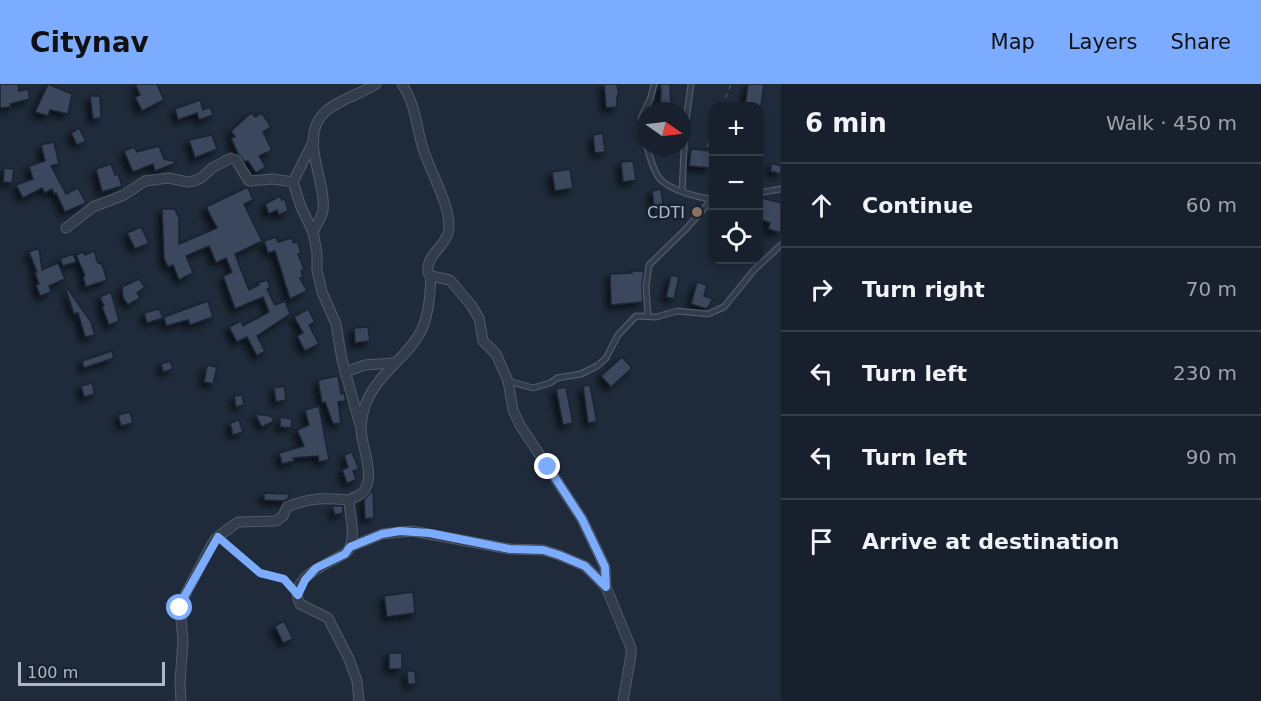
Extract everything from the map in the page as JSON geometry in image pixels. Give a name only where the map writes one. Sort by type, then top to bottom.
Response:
[{"type":"street","points":[[180,701],[183,641],[180,608],[218,537],[242,520],[276,521],[283,516],[287,507],[295,504],[326,497],[350,500],[362,494],[366,489],[368,479],[361,430],[345,372],[336,324],[322,292],[316,270],[317,258],[313,232],[301,207],[293,182],[325,112],[376,84]]},
{"type":"street","points":[[361,430],[364,408],[368,400],[387,370],[421,331],[426,317],[431,276],[428,273],[428,263],[448,233],[448,216],[422,146],[416,116],[402,84]]},
{"type":"street","points":[[313,232],[323,210],[314,140]]},
{"type":"street","points":[[66,228],[93,207],[124,195],[145,181],[168,178],[194,181],[231,158],[236,160],[249,181],[273,179],[293,182]]},
{"type":"street","points":[[431,276],[450,280],[479,318],[483,341],[496,354],[508,381],[513,410],[520,425],[582,519],[605,567],[606,587],[631,648],[623,701]]},
{"type":"street","points":[[345,372],[365,365],[393,363]]},
{"type":"street","points":[[350,500],[353,534],[350,547],[345,554],[316,568],[305,580],[298,595],[300,604],[324,616],[331,623],[357,681],[359,701]]},
{"type":"street","points":[[350,547],[382,534],[412,531],[510,549],[543,550],[585,566],[606,587]]},
{"type":"lane","points":[[649,102],[654,84]]},
{"type":"lane","points":[[682,192],[691,84]]},
{"type":"lane","points":[[650,156],[659,178],[682,192],[709,198]]},
{"type":"lane","points":[[763,192],[781,189]]},
{"type":"lane","points":[[648,316],[646,287],[649,265],[709,203]]},
{"type":"lane","points":[[508,381],[533,388],[550,383],[557,378],[588,371],[605,360],[618,335],[640,315],[656,317],[677,311],[708,314],[724,307],[754,270],[781,245]]},
{"type":"path","points":[[724,102],[731,84]]},
{"type":"path","points":[[707,147],[709,142]]},
{"type":"path","points":[[218,537],[260,573],[284,579],[298,595]]},
{"type":"building","points":[[0,84],[18,84],[19,91],[28,89],[30,99],[10,104],[11,107],[0,108]]},
{"type":"building","points":[[48,84],[72,94],[68,114],[50,110],[48,116],[35,112]]},
{"type":"building","points":[[135,84],[157,84],[164,100],[142,111],[135,97],[140,95]]},
{"type":"building","points":[[604,84],[617,84],[619,96],[617,96],[617,107],[606,108]]},
{"type":"building","points":[[660,84],[670,84],[671,102],[660,102]]},
{"type":"building","points":[[748,84],[764,84],[762,102],[746,102]]},
{"type":"building","points":[[90,96],[100,96],[101,118],[93,119]]},
{"type":"building","points":[[200,100],[203,110],[210,107],[213,115],[199,120],[197,113],[178,120],[175,109]]},
{"type":"building","points":[[251,113],[255,117],[262,113],[271,127],[263,132],[272,150],[259,156],[266,167],[256,173],[248,161],[245,162],[238,154],[231,138],[235,137],[231,131]]},
{"type":"building","points":[[79,128],[86,141],[77,145],[71,133]]},
{"type":"building","points":[[603,133],[605,152],[595,153],[593,135]]},
{"type":"building","points":[[212,135],[217,149],[195,158],[189,140]]},
{"type":"building","points":[[54,142],[59,164],[51,166],[66,194],[78,188],[86,203],[65,212],[52,189],[45,193],[42,188],[23,198],[16,185],[33,179],[29,166],[45,161],[41,145]]},
{"type":"building","points":[[159,146],[164,159],[178,162],[155,171],[153,164],[133,172],[124,151],[134,147],[137,152]]},
{"type":"building","points":[[691,149],[709,151],[709,168],[689,166]]},
{"type":"building","points":[[633,161],[636,180],[623,182],[621,162]]},
{"type":"building","points":[[772,163],[781,166],[781,174],[770,171]]},
{"type":"building","points":[[111,164],[122,186],[102,192],[96,169]]},
{"type":"building","points":[[4,168],[14,169],[12,183],[3,182]]},
{"type":"building","points":[[570,169],[573,188],[555,191],[552,172]]},
{"type":"building","points":[[248,187],[253,200],[244,204],[262,241],[235,254],[249,290],[267,280],[270,287],[267,289],[275,305],[285,301],[290,314],[257,336],[265,351],[257,356],[247,337],[237,342],[229,327],[241,321],[243,326],[269,312],[263,297],[235,309],[223,276],[232,272],[226,258],[216,263],[209,246],[186,256],[193,273],[179,280],[173,265],[168,267],[164,259],[162,209],[175,209],[179,218],[179,244],[217,228],[206,207]]},
{"type":"building","points":[[661,189],[664,212],[655,213],[652,191]]},
{"type":"building","points":[[280,196],[282,200],[285,199],[288,211],[279,215],[277,210],[269,214],[265,204]]},
{"type":"building","points":[[763,198],[781,203],[781,233],[768,229],[770,223],[763,220]]},
{"type":"building","points":[[141,227],[149,243],[135,249],[127,233]]},
{"type":"building","points":[[276,237],[278,242],[292,238],[293,242],[298,243],[301,253],[298,254],[304,269],[301,271],[303,277],[300,278],[307,291],[290,299],[275,251],[268,253],[264,241]]},
{"type":"building","points":[[39,248],[42,270],[58,263],[65,279],[49,286],[51,292],[40,296],[36,285],[39,284],[35,273],[37,272],[29,252]]},
{"type":"building","points":[[94,251],[98,263],[102,264],[107,280],[86,287],[83,277],[85,276],[76,255],[83,252],[85,255]]},
{"type":"building","points":[[73,254],[76,262],[63,266],[60,259]]},
{"type":"building","points":[[632,271],[644,271],[643,302],[611,305],[610,274],[632,273]]},
{"type":"building","points":[[671,275],[679,277],[674,299],[666,297]]},
{"type":"building","points":[[139,279],[145,287],[137,293],[140,298],[128,305],[123,298],[122,287]]},
{"type":"building","points":[[697,282],[707,285],[704,296],[713,299],[707,309],[691,304]]},
{"type":"building","points":[[68,289],[91,322],[95,335],[85,337],[78,313],[74,314],[66,290]]},
{"type":"building","points":[[111,292],[119,321],[109,325],[100,297]]},
{"type":"building","points":[[208,301],[213,317],[190,325],[188,320],[166,326],[164,317]]},
{"type":"building","points":[[159,309],[163,318],[147,323],[144,313]]},
{"type":"building","points":[[308,309],[315,322],[309,325],[319,344],[305,351],[297,336],[303,333],[294,317]]},
{"type":"building","points":[[368,327],[370,341],[355,343],[354,328]]},
{"type":"building","points":[[112,351],[114,358],[84,368],[82,361]]},
{"type":"building","points":[[622,357],[632,368],[611,387],[601,376]]},
{"type":"building","points":[[170,361],[173,369],[163,372],[161,364]]},
{"type":"building","points":[[207,365],[217,367],[213,384],[204,382]]},
{"type":"building","points":[[338,376],[341,394],[344,393],[346,401],[338,402],[341,423],[333,424],[325,402],[322,403],[318,380]]},
{"type":"building","points":[[92,383],[95,394],[84,397],[81,386]]},
{"type":"building","points":[[590,385],[597,422],[588,423],[583,386]]},
{"type":"building","points":[[284,386],[286,400],[276,402],[274,388]]},
{"type":"building","points":[[566,387],[573,423],[563,425],[556,389]]},
{"type":"building","points":[[242,395],[244,405],[236,407],[234,396]]},
{"type":"building","points":[[319,406],[329,460],[319,462],[318,456],[293,458],[294,461],[282,464],[279,453],[304,446],[297,430],[309,425],[305,410]]},
{"type":"building","points":[[130,412],[133,423],[121,426],[118,415]]},
{"type":"building","points":[[255,414],[271,416],[274,421],[262,427]]},
{"type":"building","points":[[280,417],[292,419],[291,428],[280,427]]},
{"type":"building","points":[[239,420],[243,432],[233,435],[230,423]]},
{"type":"building","points":[[352,452],[359,469],[353,471],[356,480],[347,483],[342,470],[348,467],[344,455]]},
{"type":"building","points":[[373,490],[374,518],[365,519],[364,500]]},
{"type":"building","points":[[264,493],[289,494],[288,499],[284,501],[264,500]]},
{"type":"building","points":[[332,506],[343,506],[343,513],[335,515]]},
{"type":"building","points":[[413,592],[415,613],[387,617],[384,596]]},
{"type":"building","points":[[284,621],[293,639],[283,643],[275,626]]},
{"type":"building","points":[[389,653],[402,653],[402,669],[389,669]]},
{"type":"building","points":[[407,671],[415,671],[416,684],[408,684]]},
{"type":"place","name":"CDTI","points":[[697,212]]},
{"type":"route","points":[[180,608],[214,540],[218,537],[260,573],[280,576],[298,595],[301,586],[316,568],[345,554],[350,547],[382,534],[400,531],[429,533],[510,549],[543,550],[585,566],[606,587],[605,567],[582,519],[548,467]]}]
